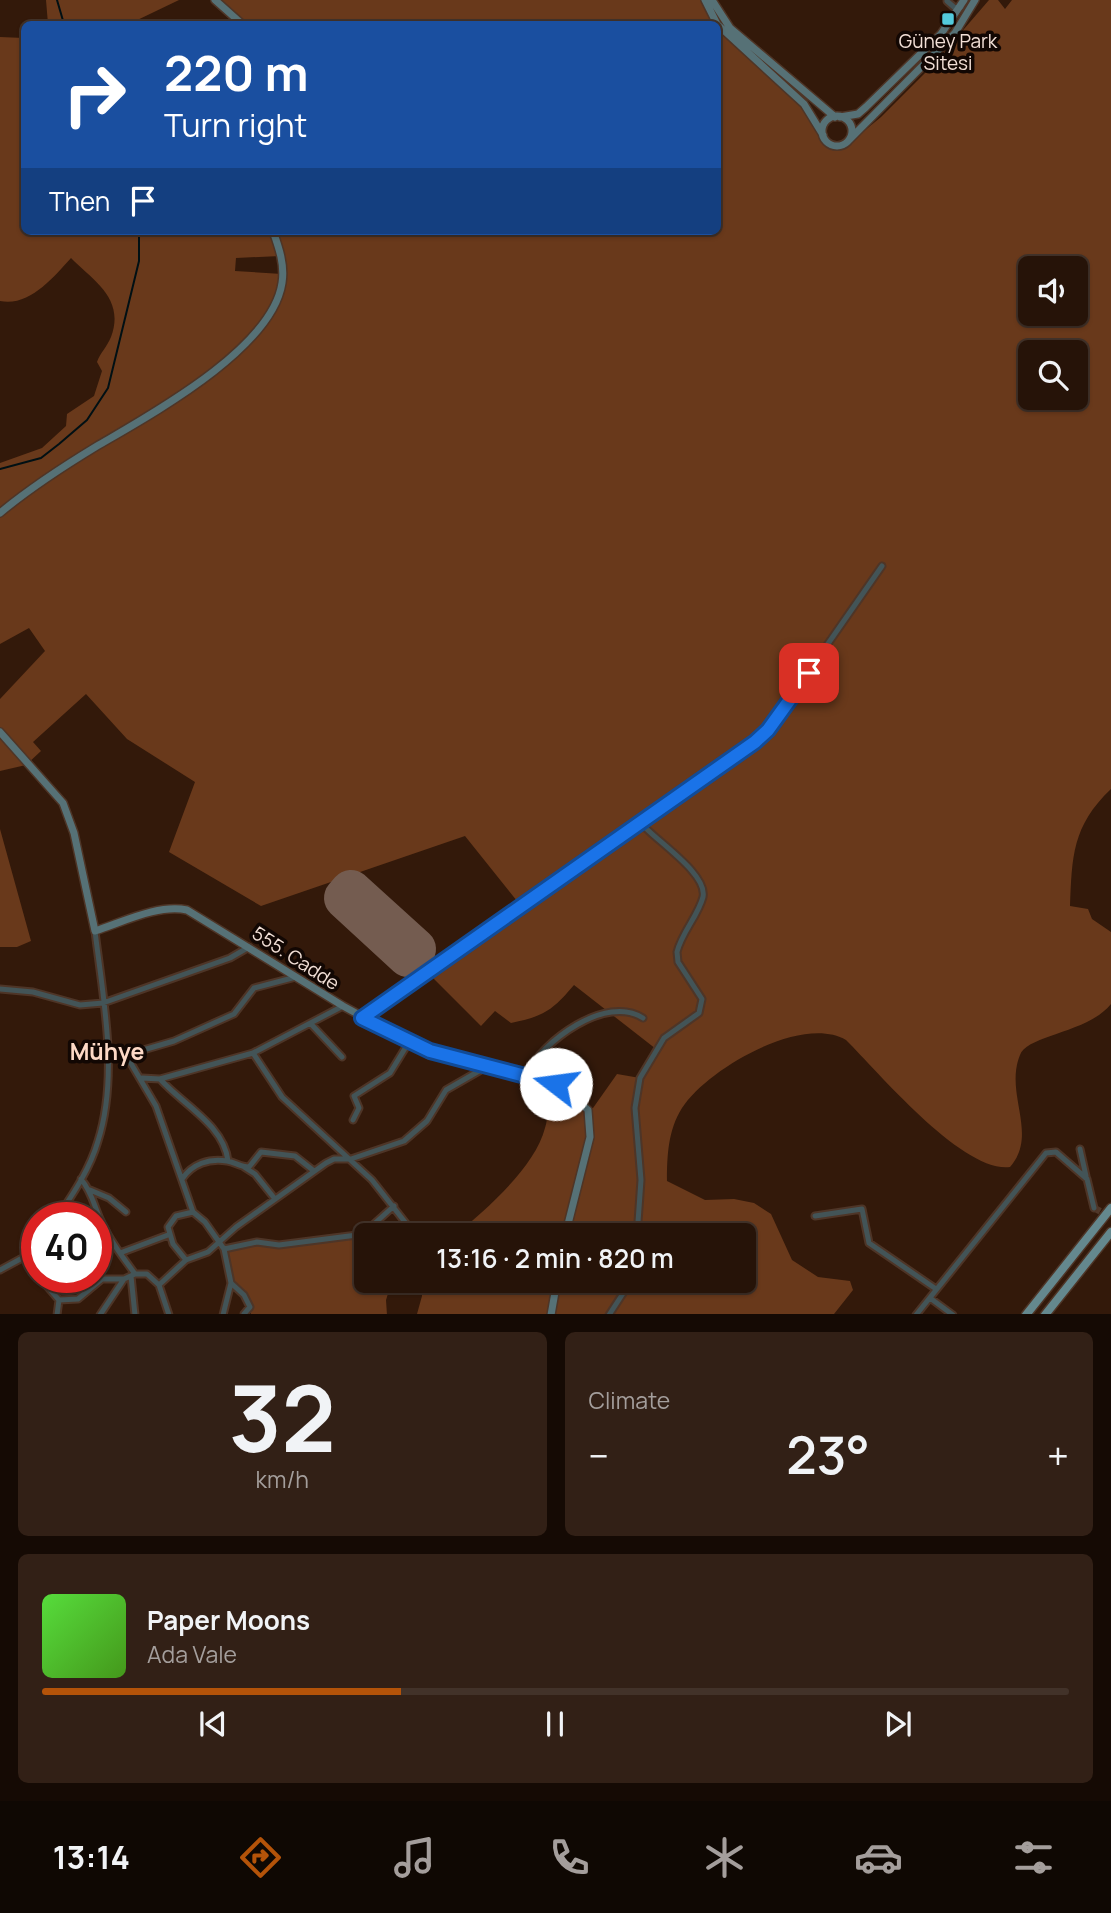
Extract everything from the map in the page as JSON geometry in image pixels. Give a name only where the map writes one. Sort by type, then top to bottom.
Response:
[{"type":"main road","points":[[1027,1314],[1111,1208]]},
{"type":"main road","points":[[1045,1314],[1111,1232]]},
{"type":"street","points":[[215,0],[239,21]]},
{"type":"street","points":[[705,0],[715,21]]},
{"type":"street","points":[[712,0],[730,29],[851,126],[849,139]]},
{"type":"street","points":[[951,0],[962,4],[969,12]]},
{"type":"street","points":[[721,29],[804,104],[828,143],[836,146],[849,139],[955,33],[975,0]]},
{"type":"street","points":[[823,135],[824,125],[837,117],[858,114],[866,107],[941,34],[962,4]]},
{"type":"street","points":[[0,513],[96,447],[182,396],[248,340],[271,312],[282,283],[283,266],[275,235]]},
{"type":"street","points":[[362,1018],[755,742],[768,730],[881,566]]},
{"type":"street","points":[[0,732],[63,803],[74,833],[96,931],[107,1052],[103,1126],[81,1179],[67,1202]]},
{"type":"street","points":[[638,1223],[641,1180],[635,1108],[640,1078],[664,1038],[699,1013],[702,999],[678,962],[677,952],[702,898],[701,886],[674,852],[640,822]]},
{"type":"street","name":"555. Cadde","points":[[96,931],[174,907],[187,910],[250,946],[362,1018],[409,1042],[567,1090],[582,1101],[591,1122],[568,1223]]},
{"type":"street","points":[[0,989],[33,992],[80,1005],[103,1003],[230,958],[250,946]]},
{"type":"street","points":[[107,1052],[126,1055],[174,1041],[234,1014],[254,988],[296,977]]},
{"type":"street","points":[[142,1079],[160,1079],[253,1053],[343,1006]]},
{"type":"street","points":[[524,1075],[542,1051],[580,1024],[618,1009],[632,1011],[643,1018]]},
{"type":"street","points":[[311,1024],[342,1057]]},
{"type":"street","points":[[352,1120],[359,1108],[354,1096],[390,1073],[409,1042]]},
{"type":"street","points":[[253,1053],[282,1097],[351,1160],[406,1223]]},
{"type":"street","points":[[126,1055],[156,1106],[193,1212],[205,1222],[221,1246],[232,1283],[249,1301],[250,1307],[244,1314]]},
{"type":"street","points":[[159,1285],[186,1260],[221,1246],[275,1199],[334,1159],[351,1160],[404,1141],[427,1121],[446,1090],[486,1067]]},
{"type":"street","points":[[160,1079],[185,1105],[204,1119],[223,1145],[228,1161]]},
{"type":"street","points":[[1080,1149],[1094,1208]]},
{"type":"street","points":[[244,1167],[252,1163],[258,1153],[269,1152],[295,1156],[314,1171]]},
{"type":"street","points":[[916,1314],[1046,1153],[1056,1152],[1087,1180]]},
{"type":"street","points":[[182,1179],[194,1165],[228,1161],[255,1174],[275,1199]]},
{"type":"street","points":[[81,1179],[90,1190],[101,1221],[120,1253],[130,1277],[135,1314]]},
{"type":"street","points":[[90,1190],[109,1198],[126,1212]]},
{"type":"street","points":[[221,1246],[257,1242],[279,1244],[357,1235],[365,1232],[394,1206]]},
{"type":"street","points":[[815,1216],[862,1209],[865,1212],[864,1231],[869,1243],[936,1289]]},
{"type":"street","points":[[186,1260],[168,1235],[170,1221],[181,1214],[193,1212]]},
{"type":"street","points":[[120,1253],[168,1235]]},
{"type":"street","points":[[0,1269],[21,1258]]},
{"type":"street","points":[[60,1300],[78,1299],[102,1279],[147,1274],[159,1285],[169,1314]]},
{"type":"street","points":[[100,1314],[130,1277]]},
{"type":"street","points":[[223,1314],[232,1283]]},
{"type":"street","points":[[54,1293],[60,1300]]},
{"type":"street","points":[[551,1314],[555,1293]]},
{"type":"street","points":[[609,1314],[623,1293]]},
{"type":"street","points":[[930,1297],[950,1314]]},
{"type":"street","points":[[57,1314],[60,1300]]},
{"type":"shaded area","points":[[46,0],[179,0],[135,21],[48,21]]},
{"type":"shaded area","points":[[215,0],[705,0],[716,21],[239,21]]},
{"type":"shaded area","points":[[989,0],[998,0],[1005,9],[1012,0],[1111,0],[1111,789],[1088,816],[1081,829],[1074,857],[1070,906],[1088,909],[1092,919],[1111,932],[1111,1004],[1101,1014],[1074,1028],[1034,1043],[1020,1055],[1016,1084],[1022,1141],[1010,1167],[991,1165],[946,1138],[900,1097],[846,1040],[827,1034],[805,1034],[757,1050],[733,1062],[694,1093],[677,1116],[671,1134],[667,1181],[705,1200],[734,1199],[754,1203],[771,1214],[792,1260],[818,1277],[850,1281],[853,1290],[834,1314],[417,1314],[422,1293],[756,1293],[756,1223],[469,1223],[508,1187],[540,1143],[547,1116],[543,1080],[556,1084],[588,1109],[593,1108],[617,1074],[640,1078],[656,1049],[574,985],[560,1001],[540,1015],[511,1023],[495,1011],[481,1026],[427,972],[521,906],[465,836],[261,906],[169,852],[195,782],[127,739],[86,694],[33,742],[41,751],[26,765],[0,771],[0,699],[45,651],[29,628],[0,644],[0,463],[42,448],[66,426],[67,414],[94,396],[102,371],[97,362],[111,337],[114,312],[105,292],[71,258],[40,289],[21,300],[0,301],[0,37],[21,38],[21,235],[721,235],[721,28],[795,98],[821,131],[831,149],[841,150],[881,117],[933,65]],"holes":[[[280,256],[282,274],[235,271],[236,258]]]},
{"type":"shaded area","points":[[0,829],[31,941],[17,947],[0,947]]},
{"type":"shaded area","points":[[354,1233],[354,1293],[388,1293],[387,1314],[251,1314],[249,1301],[231,1283],[224,1249],[257,1242],[271,1244]]},
{"type":"waterway","points":[[57,0],[63,21]]},
{"type":"waterway","points":[[0,469],[41,458],[87,420],[108,388],[139,261],[139,235]]},
{"type":"runway","points":[[351,891],[415,949],[408,956],[345,898],[351,891]]},
{"type":"tunnel","points":[[1094,1208],[1111,1217]]},
{"type":"place","name":"Güney Park Sitesi","points":[[948,19]]},
{"type":"district","name":"Mühye","points":[[107,1052]]},
{"type":"route","points":[[556,1084],[430,1051],[362,1018],[755,742],[768,730],[809,673]]}]
